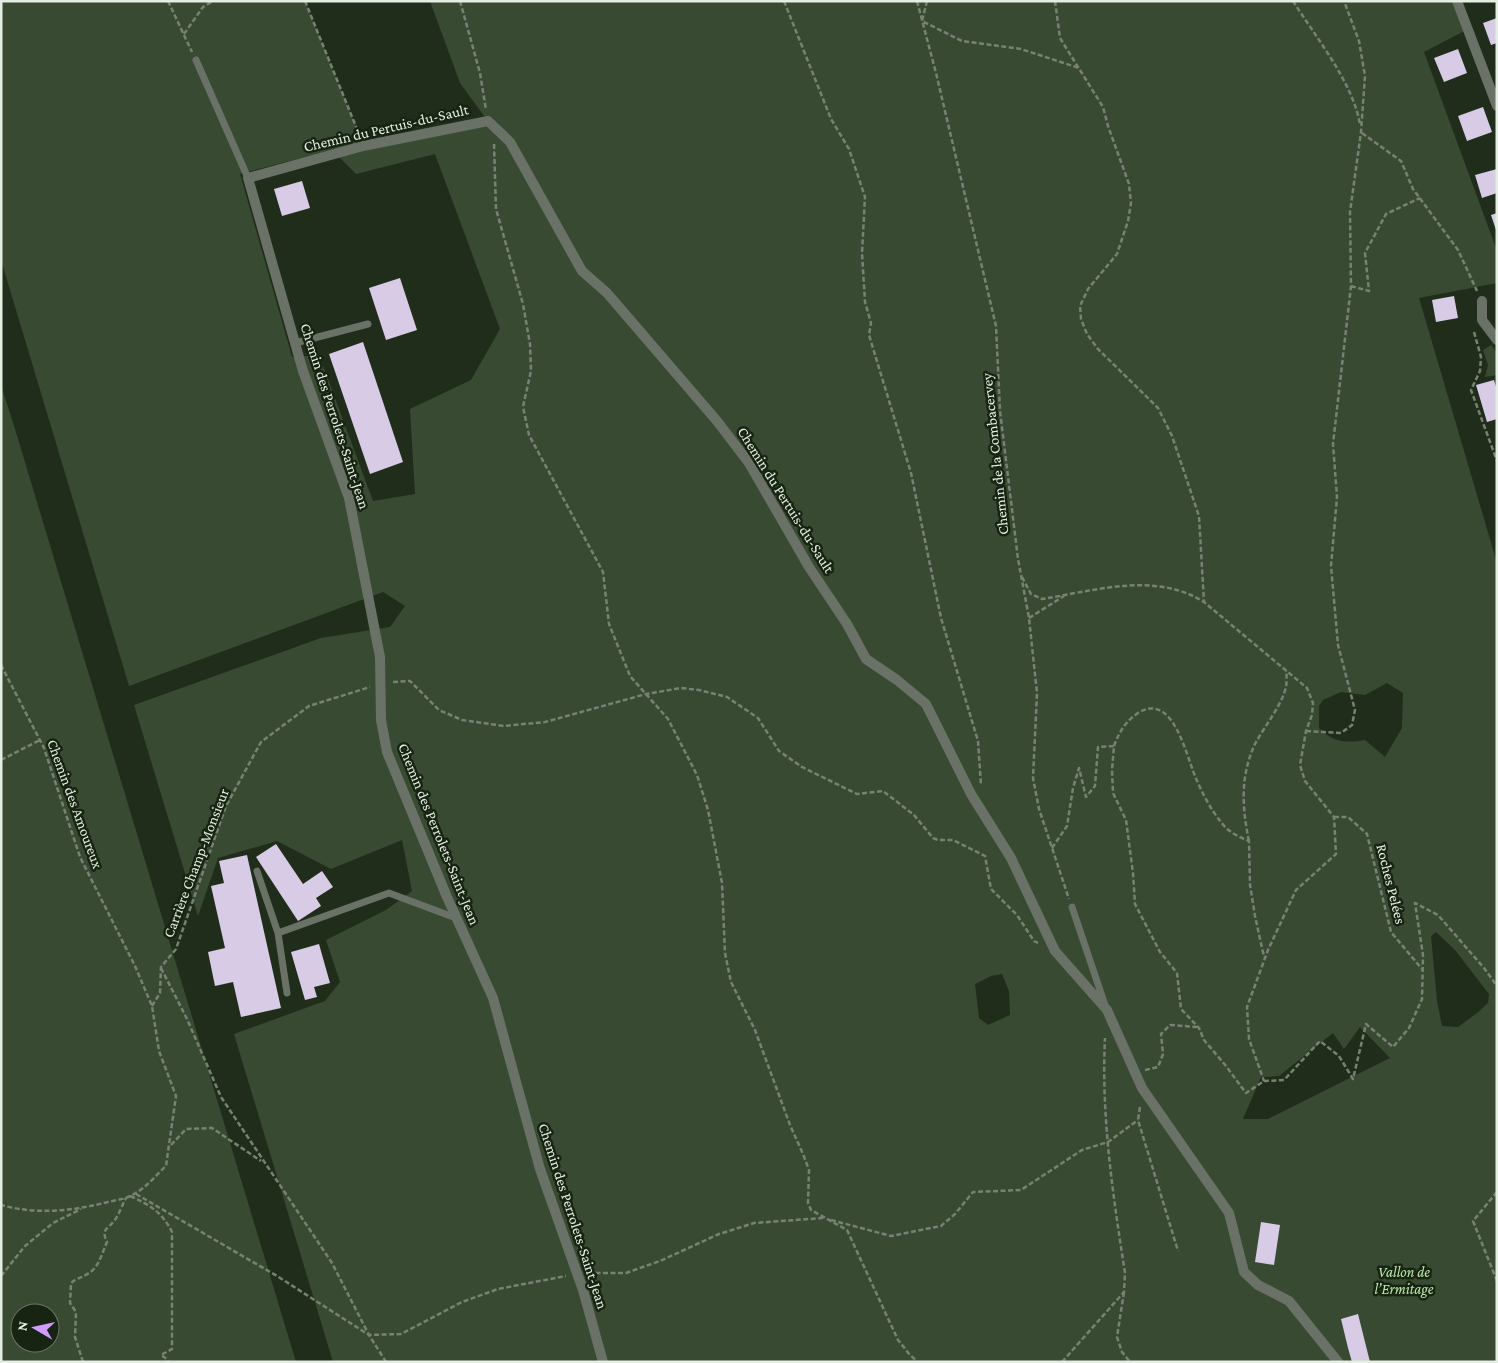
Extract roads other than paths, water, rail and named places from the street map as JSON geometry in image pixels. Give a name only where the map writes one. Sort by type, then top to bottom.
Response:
[{"type":"street","points":[[1457,1],[1497,106]]},
{"type":"street","name":"Chemin du Pertuis-du-Sault","points":[[248,178],[363,146],[488,120],[510,142],[582,271],[614,301],[717,420],[749,463],[809,567],[847,624],[866,659],[897,680],[926,704],[971,794],[1012,858],[1055,951],[1107,1010],[1142,1088],[1229,1213],[1244,1272],[1258,1285],[1290,1301],[1338,1362]]},
{"type":"street","name":"Chemin des Perrolets-Saint-Jean","points":[[248,178],[303,371],[349,498],[380,657],[381,720],[387,752],[456,918],[492,998],[540,1169],[577,1273],[604,1362]]},
{"type":"street","points":[[1482,301],[1482,320],[1497,340]]},
{"type":"lane","name":"Chemin des Perrolets-Saint-Jean","points":[[196,60],[248,178]]},
{"type":"lane","points":[[295,344],[368,324]]},
{"type":"lane","points":[[256,871],[278,933],[287,993]]},
{"type":"lane","points":[[278,933],[389,893],[456,918]]},
{"type":"lane","name":"Chemin du Pertuis-du-Sault","points":[[1072,907],[1107,1010]]},
{"type":"park label","name":"Vallon de l’Ermitage","points":[[1404,1280]]}]
